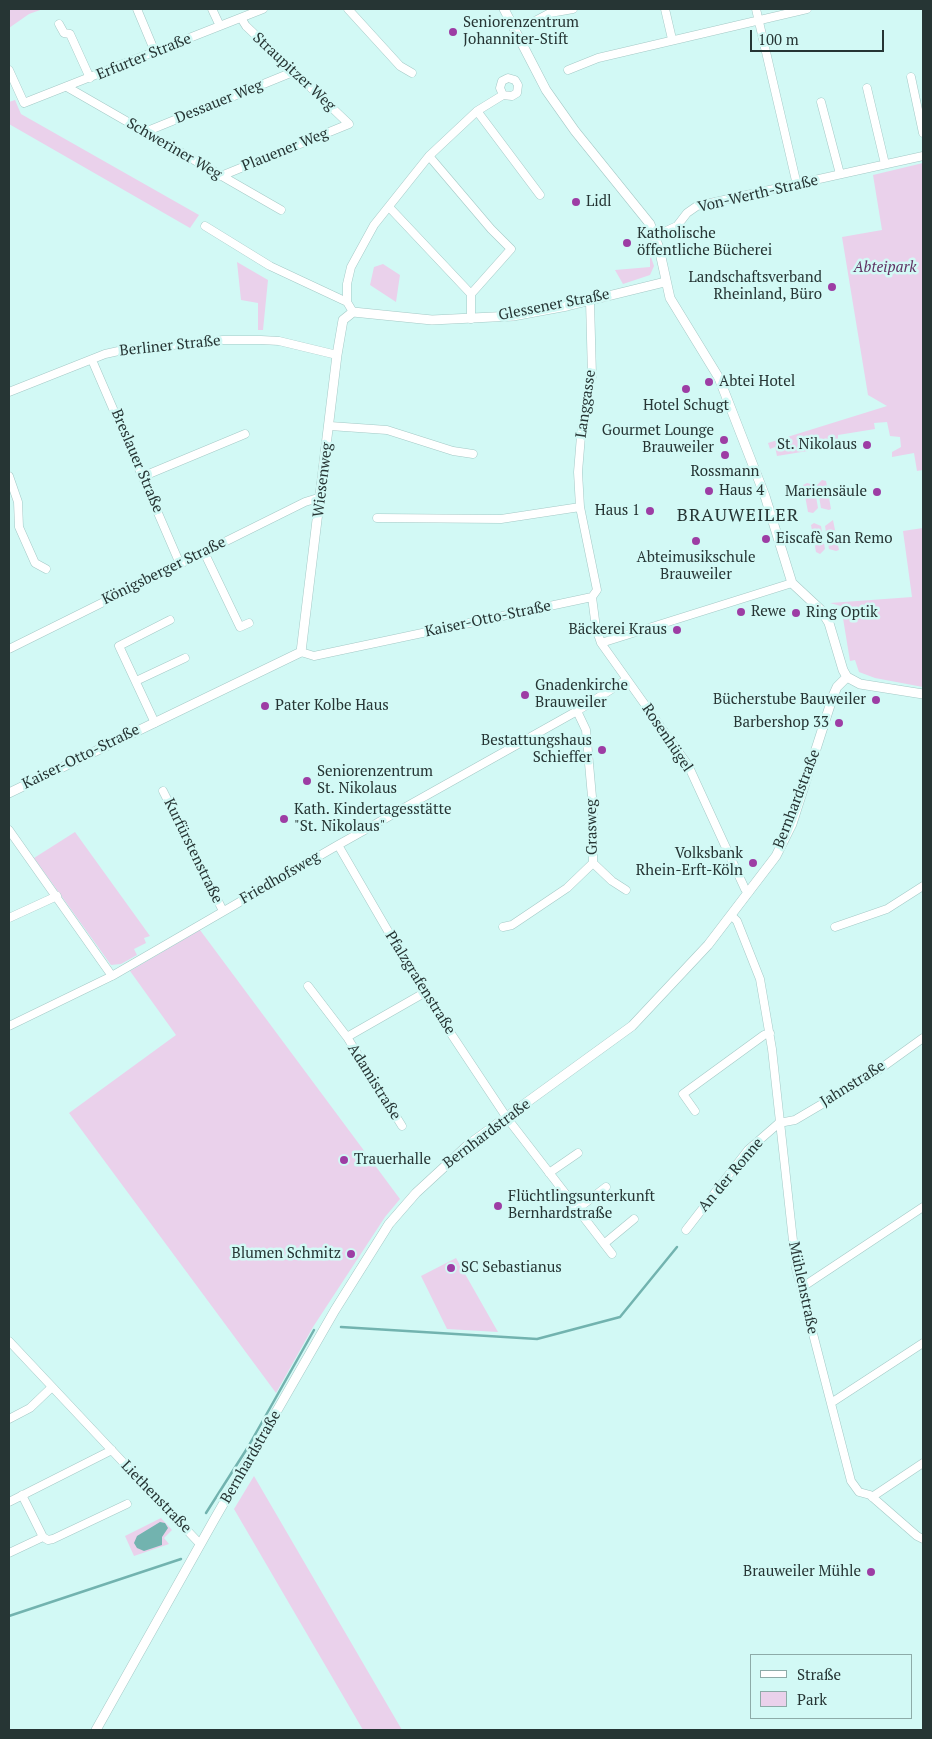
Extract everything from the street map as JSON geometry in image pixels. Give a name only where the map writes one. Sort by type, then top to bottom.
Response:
[{"type":"street","points":[[136,9],[155,52]]},
{"type":"street","points":[[212,9],[220,26]]},
{"type":"street","name":"Erfurter Straße","points":[[9,70],[24,103],[263,9]]},
{"type":"street","points":[[348,9],[400,66],[412,73]]},
{"type":"street","points":[[504,9],[546,90],[576,131],[646,217],[655,236],[665,282],[674,307],[718,378],[765,496],[792,583],[821,610],[829,623],[840,662],[847,676],[860,684],[923,694]]},
{"type":"street","points":[[536,21],[550,13],[573,9]]},
{"type":"street","points":[[665,9],[672,39]]},
{"type":"street","points":[[756,9],[797,185]]},
{"type":"street","points":[[568,70],[598,58],[672,39],[807,9]]},
{"type":"street","name":"Straupitzer Weg","points":[[241,18],[246,26],[349,124]]},
{"type":"street","points":[[59,24],[64,33],[70,34],[90,78]]},
{"type":"street","name":"Dessauer Weg","points":[[145,132],[294,72]]},
{"type":"street","points":[[911,77],[923,132]]},
{"type":"street","name":"Schweriner Weg","points":[[67,87],[281,210]]},
{"type":"street","points":[[867,88],[885,164]]},
{"type":"street","points":[[353,312],[348,302],[347,284],[351,267],[374,225],[430,156],[477,111],[503,95]]},
{"type":"street","points":[[821,102],[840,174]]},
{"type":"street","points":[[477,111],[540,195]]},
{"type":"street","name":"Plauener Weg","points":[[221,176],[349,124]]},
{"type":"street","points":[[430,156],[491,229],[512,249],[471,294],[471,318]]},
{"type":"street","name":"Von-Werth-Straße","points":[[655,236],[677,226],[691,209],[697,206],[923,156]]},
{"type":"street","points":[[389,207],[471,294]]},
{"type":"street","points":[[205,226],[270,266],[348,302]]},
{"type":"street","name":"Glessener Straße","points":[[353,312],[432,320],[513,316],[590,301],[665,282]]},
{"type":"street","name":"Langgasse","points":[[590,301],[592,376],[580,454],[580,507],[597,590],[592,597]]},
{"type":"street","name":"Wiesenweg","points":[[301,652],[330,426],[337,355],[344,320],[353,312]]},
{"type":"street","name":"Berliner Straße","points":[[9,392],[123,350],[223,340],[279,341],[337,355]]},
{"type":"street","name":"Breslauer Straße","points":[[92,360],[144,476],[180,564]]},
{"type":"street","points":[[330,426],[387,430],[453,451],[473,454]]},
{"type":"street","points":[[144,476],[245,434]]},
{"type":"street","points":[[9,476],[18,502],[19,527],[35,563],[46,569]]},
{"type":"street","name":"Königsberger Straße","points":[[9,649],[306,502],[321,497]]},
{"type":"street","points":[[377,518],[501,519],[580,507]]},
{"type":"street","points":[[204,552],[240,628],[249,623]]},
{"type":"street","points":[[592,597],[600,643],[792,583]]},
{"type":"street","name":"Kaiser-Otto-Straße","points":[[9,793],[301,652],[314,656],[592,597]]},
{"type":"street","name":"Kaiser-Otto-Straße","points":[[154,723],[119,646],[170,620]]},
{"type":"street","name":"Rosenhügel","points":[[600,643],[688,765],[745,889],[749,892]]},
{"type":"street","points":[[136,681],[185,658]]},
{"type":"street","name":"Bernhardstraße","points":[[96,1730],[200,1544],[346,1292],[389,1224],[416,1193],[472,1142],[632,1026],[708,945],[776,856],[792,824],[833,696],[837,687],[847,676]]},
{"type":"street","name":"Friedhofsweg","points":[[9,1026],[112,976],[338,844],[577,711],[626,680]]},
{"type":"street","name":"Grasweg","points":[[503,927],[512,925],[567,888],[593,862],[593,808],[586,730],[577,711]]},
{"type":"street","name":"Kurfürstenstraße","points":[[163,791],[223,911]]},
{"type":"street","points":[[9,830],[112,976]]},
{"type":"street","name":"Pfalzgrafenstraße","points":[[338,844],[424,993],[507,1118],[576,1210],[605,1243],[612,1254]]},
{"type":"street","points":[[593,862],[612,881],[626,890]]},
{"type":"street","points":[[835,927],[887,909],[923,886]]},
{"type":"street","points":[[9,918],[57,896]]},
{"type":"street","name":"Mühlenstraße","points":[[732,916],[737,921],[756,964],[770,1033],[796,1268],[851,1481],[859,1492],[872,1497],[923,1539]]},
{"type":"street","name":"Adamistraße","points":[[308,986],[347,1037],[402,1126]]},
{"type":"street","name":"Adamistraße","points":[[347,1037],[424,993]]},
{"type":"street","points":[[695,1111],[683,1094],[764,1035],[770,1033]]},
{"type":"street","name":"Jahnstraße","points":[[779,1123],[795,1120],[872,1074],[923,1038]]},
{"type":"street","name":"An der Ronne","points":[[686,1230],[748,1150],[779,1123]]},
{"type":"street","points":[[549,1174],[578,1153]]},
{"type":"street","points":[[576,1210],[606,1187]]},
{"type":"street","points":[[801,1288],[923,1208]]},
{"type":"street","points":[[605,1243],[634,1219]]},
{"type":"street","name":"Liethenstraße","points":[[9,1341],[200,1544]]},
{"type":"street","points":[[831,1403],[923,1343]]},
{"type":"street","points":[[9,1419],[30,1408],[52,1387]]},
{"type":"street","name":"Liethenstraße","points":[[9,1502],[112,1450]]},
{"type":"street","points":[[872,1497],[923,1464]]},
{"type":"street","points":[[22,1495],[42,1536]]},
{"type":"street","name":"Liethenstraße","points":[[9,1553],[42,1536],[48,1540],[53,1539],[127,1504]]},
{"type":"green space","points":[[9,9],[43,9],[29,14],[9,28]]},
{"type":"green space","points":[[15,100],[21,114],[199,215],[190,228],[9,124],[9,102]]},
{"type":"green space","name":"Abteipark","points":[[923,163],[923,470],[917,471],[914,453],[892,457],[892,452],[901,447],[900,437],[890,436],[887,422],[874,423],[875,429],[838,435],[838,439],[832,440],[833,445],[825,446],[826,448],[777,456],[775,447],[770,449],[768,443],[887,406],[868,395],[842,237],[882,230],[873,175]]},
{"type":"green space","points":[[650,254],[654,266],[650,275],[623,284],[615,270],[650,267]]},
{"type":"green space","points":[[237,262],[268,280],[263,330],[258,330],[258,303],[241,300]]},
{"type":"green space","points":[[383,264],[400,275],[396,302],[370,285],[374,267]]},
{"type":"green space","points":[[822,480],[826,481],[831,509],[829,510],[821,508],[817,485]]},
{"type":"green space","points":[[807,483],[814,485],[818,508],[813,513],[808,512],[803,485]]},
{"type":"green space","points":[[833,520],[839,550],[836,551],[829,549],[825,526]]},
{"type":"green space","points":[[814,523],[821,526],[825,549],[820,554],[816,552],[811,525]]},
{"type":"green space","points":[[923,528],[923,687],[875,678],[859,672],[855,660],[850,661],[841,606],[830,603],[912,597],[903,531]]},
{"type":"green space","points":[[75,832],[150,936],[144,938],[146,943],[134,949],[137,955],[121,964],[111,965],[34,858]]},
{"type":"green space","points":[[200,930],[400,1199],[385,1217],[313,1327],[276,1393],[69,1113],[176,1035],[130,971]]},
{"type":"green space","points":[[456,1258],[498,1332],[447,1329],[421,1276]]},
{"type":"green space","points":[[254,1476],[402,1730],[363,1730],[234,1509]]},
{"type":"green space","points":[[161,1518],[172,1530],[164,1538],[169,1544],[134,1556],[125,1536]]},
{"type":"water","points":[[160,1522],[165,1523],[168,1528],[162,1537],[162,1545],[144,1551],[137,1548],[134,1543],[137,1536]]},
{"type":"waterway","points":[[341,1327],[537,1339],[620,1317],[677,1247]]},
{"type":"waterway","points":[[206,1513],[248,1447],[314,1330]]},
{"type":"waterway","points":[[9,1616],[181,1559]]},
{"type":"place","name":"Seniorenzentrum Johanniter-Stift","points":[[453,32]]},
{"type":"place","name":"Lidl","points":[[576,202]]},
{"type":"place","name":"Katholische öffentliche Bücherei","points":[[627,243]]},
{"type":"place","name":"Landschaftsverband Rheinland, Büro","points":[[832,287]]},
{"type":"place","name":"Abtei Hotel","points":[[709,382]]},
{"type":"place","name":"Hotel Schugt","points":[[686,389]]},
{"type":"place","name":"Gourmet Lounge Brauweiler","points":[[724,440]]},
{"type":"place","name":"St. Nikolaus","points":[[867,445]]},
{"type":"place","name":"Rossmann","points":[[725,455]]},
{"type":"place","name":"Haus 4","points":[[709,491]]},
{"type":"place","name":"Mariensäule","points":[[877,492]]},
{"type":"place","name":"Haus 1","points":[[650,511]]},
{"type":"place","name":"Eiscafè San Remo","points":[[766,539]]},
{"type":"place","name":"Abteimusikschule Brauweiler","points":[[696,541]]},
{"type":"place","name":"Rewe","points":[[741,612]]},
{"type":"place","name":"Ring Optik","points":[[796,613]]},
{"type":"place","name":"Bäckerei Kraus","points":[[677,630]]},
{"type":"place","name":"Gnadenkirche Brauweiler","points":[[525,695]]},
{"type":"place","name":"Bücherstube Bauweiler","points":[[876,700]]},
{"type":"place","name":"Pater Kolbe Haus","points":[[265,706]]},
{"type":"place","name":"Barbershop 33","points":[[839,723]]},
{"type":"place","name":"Bestattungshaus Schieffer","points":[[602,750]]},
{"type":"place","name":"Seniorenzentrum St. Nikolaus","points":[[307,781]]},
{"type":"place","name":"Kath. Kindertagesstätte \"St. Nikolaus\"","points":[[284,819]]},
{"type":"place","name":"Volksbank Rhein-Erft-Köln","points":[[753,863]]},
{"type":"place","name":"Trauerhalle","points":[[344,1160]]},
{"type":"place","name":"Flüchtlingsunterkunft Bernhardstraße","points":[[498,1206]]},
{"type":"place","name":"Blumen Schmitz","points":[[351,1254]]},
{"type":"place","name":"SC Sebastianus","points":[[451,1268]]},
{"type":"place","name":"Brauweiler Mühle","points":[[871,1572]]},
{"type":"district","name":"BRAUWEILER","points":[[738,516]]}]
